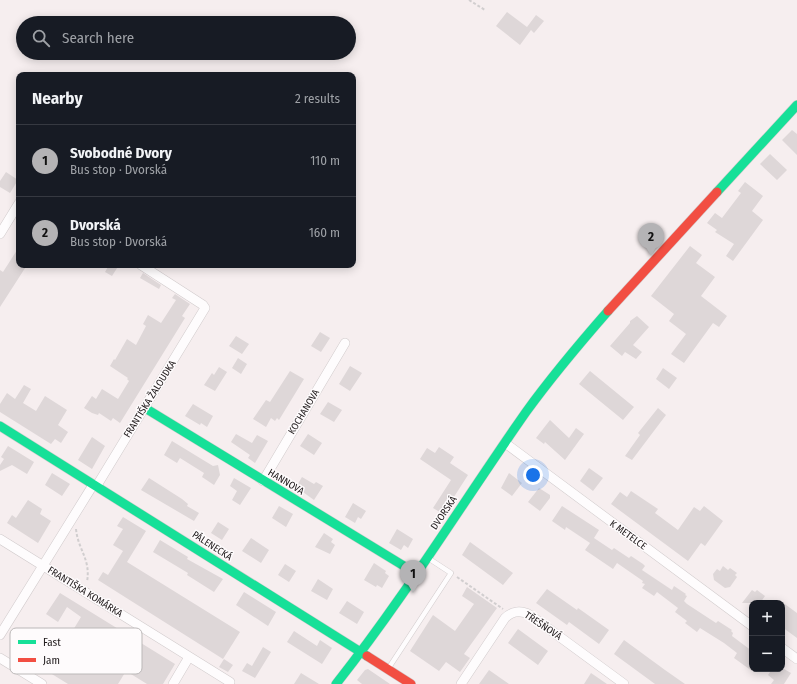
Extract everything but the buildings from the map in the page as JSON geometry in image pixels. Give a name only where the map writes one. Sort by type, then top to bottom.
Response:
[{"type":"street","name":"DVORSKÁ","points":[[336,684],[360,654],[550,380],[592,327],[797,105]]},
{"type":"street","points":[[0,234],[16,208]]},
{"type":"street","name":"FRANTIŠKA ŽALOUDKA","points":[[95,486],[145,408],[204,310],[203,305],[146,268]]},
{"type":"street","name":"KOCHANOVA","points":[[263,481],[345,343]]},
{"type":"street","name":"HANNOVA","points":[[145,408],[416,574]]},
{"type":"street","name":"PÁLENECKÁ","points":[[0,426],[360,654],[388,669],[411,684]]},
{"type":"street","name":"K METELCE","points":[[505,444],[749,624]]},
{"type":"street","name":"FRANTIŠKA KOMÁRKA","points":[[0,635],[95,486]]},
{"type":"street","name":"FRANTIŠKA KOMÁRKA","points":[[0,539],[230,682]]},
{"type":"street","name":"TŘEŠŇOVÁ","points":[[461,684],[505,618],[510,614],[520,611],[530,615],[624,684]]},
{"type":"street","points":[[785,650],[797,659]]},
{"type":"street","points":[[173,684],[189,657]]},
{"type":"street","points":[[0,658],[10,664]]},
{"type":"street","points":[[26,674],[42,684]]},
{"type":"lane","points":[[388,669],[451,573],[428,557]]},
{"type":"path","points":[[468,0],[486,10]]},
{"type":"path","points":[[70,523],[76,528],[78,543],[88,562],[87,582],[83,591]]},
{"type":"path","points":[[451,573],[510,614]]},
{"type":"traffic: fast","points":[[717,192],[797,105]]},
{"type":"traffic: fast","points":[[336,684],[410,583],[526,412],[566,360],[608,311]]},
{"type":"traffic: fast","points":[[145,408],[417,574]]},
{"type":"traffic: fast","points":[[0,426],[367,656]]},
{"type":"traffic: jam","points":[[608,311],[717,192]]},
{"type":"traffic: jam","points":[[367,656],[411,684]]},
{"type":"place","name":"Dvorská","points":[[651,256]]},
{"type":"place","name":"Svobodné Dvory","points":[[413,593]]}]
